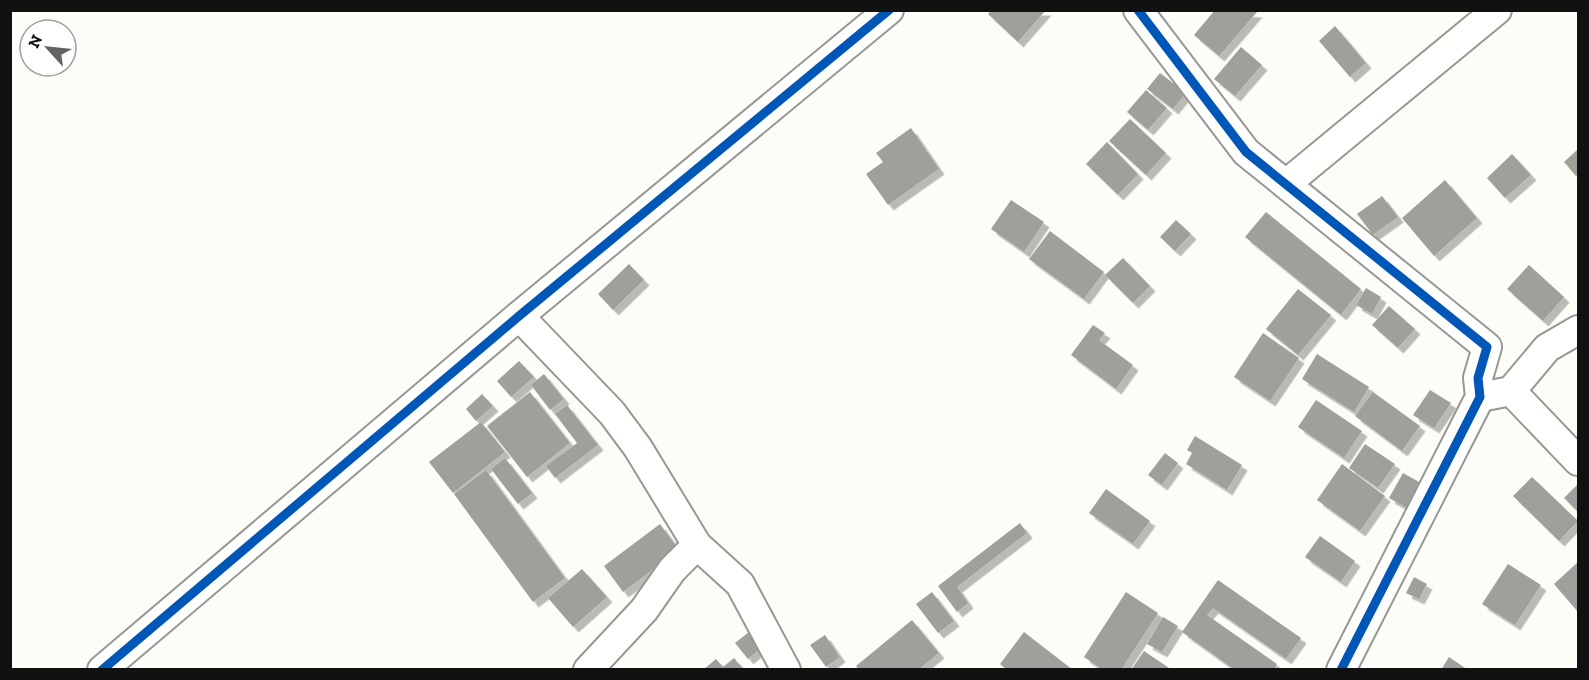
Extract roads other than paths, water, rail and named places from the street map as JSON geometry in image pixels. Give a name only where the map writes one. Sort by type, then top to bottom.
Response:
[{"type":"street","points":[[102,669],[519,316],[889,10]]},
{"type":"street","points":[[1138,10],[1246,152],[1487,347],[1478,378],[1480,397],[1341,669]]},
{"type":"street","points":[[1286,184],[1497,10]]},
{"type":"street","points":[[519,316],[612,413],[638,448],[697,545],[740,584],[786,669]]},
{"type":"street","points":[[1480,397],[1511,391],[1547,348],[1578,330]]},
{"type":"street","points":[[1511,391],[1578,461]]},
{"type":"street","points":[[588,669],[644,610],[672,570],[697,545]]}]
